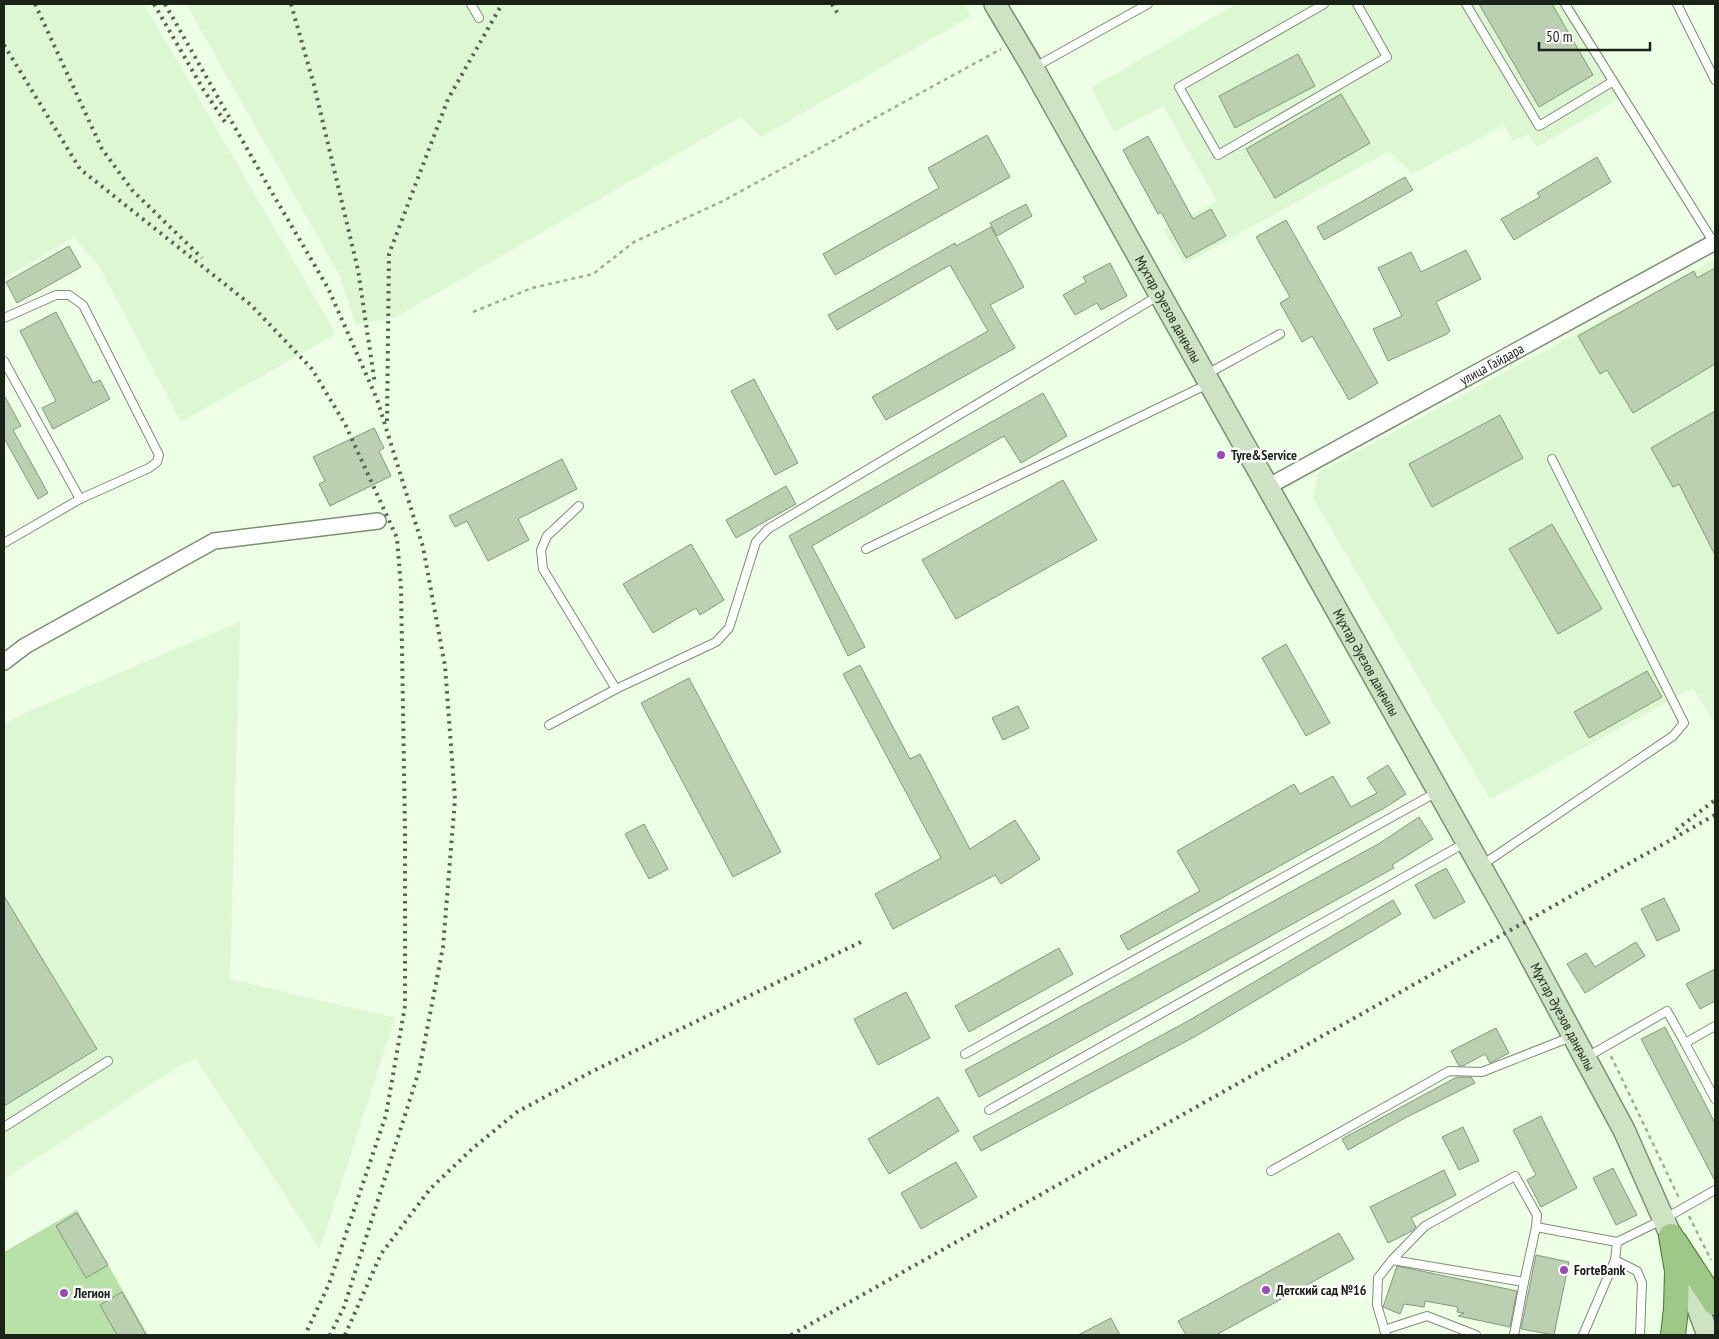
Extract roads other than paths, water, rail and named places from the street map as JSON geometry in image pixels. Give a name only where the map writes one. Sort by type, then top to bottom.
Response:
[{"type":"main road","name":"Мұхтар Әуезов даңғылы","points":[[995,4],[1033,68],[1467,842],[1624,1130],[1668,1227],[1708,1335]]},
{"type":"main road","points":[[1668,1227],[1715,1303]]},
{"type":"main road","points":[[1668,1227],[1676,1271],[1676,1309],[1673,1335]]},
{"type":"street","name":"улица Гайдара","points":[[1268,486],[1714,243]]},
{"type":"street","points":[[4,662],[25,646],[214,541],[378,521]]},
{"type":"lane","points":[[471,4],[479,18]]},
{"type":"lane","points":[[1033,68],[1148,4]]},
{"type":"lane","points":[[1324,4],[1179,87],[1218,155],[1386,57],[1357,4]]},
{"type":"lane","points":[[1466,4],[1539,126],[1612,82]]},
{"type":"lane","points":[[1564,4],[1714,243]]},
{"type":"lane","points":[[1677,4],[1715,80]]},
{"type":"lane","points":[[4,318],[56,295],[69,294],[83,305],[159,455],[157,462],[149,468],[80,499],[4,543]]},
{"type":"lane","points":[[549,725],[616,689],[716,642],[729,628],[756,542],[768,529],[1160,295]]},
{"type":"lane","points":[[866,549],[1208,379],[1280,334]]},
{"type":"lane","points":[[4,361],[80,499]]},
{"type":"lane","points":[[1480,866],[1673,736],[1684,724],[1552,459]]},
{"type":"lane","points":[[579,506],[547,536],[541,550],[543,569],[616,689]]},
{"type":"lane","points":[[965,1054],[1438,791]]},
{"type":"lane","points":[[989,1110],[1467,842]]},
{"type":"lane","points":[[1585,1058],[1667,1010],[1685,1044],[1712,1084],[1715,1099]]},
{"type":"lane","points":[[1685,1044],[1715,1026]]},
{"type":"lane","points":[[1271,1171],[1449,1071],[1482,1072],[1573,1037]]},
{"type":"lane","points":[[4,1127],[108,1060]]},
{"type":"lane","points":[[1476,1335],[1427,1316],[1385,1333],[1377,1305],[1378,1278],[1392,1260],[1426,1226],[1515,1176],[1537,1215],[1514,1335]]},
{"type":"lane","points":[[1536,1227],[1617,1242],[1668,1227],[1684,1207],[1715,1190]]},
{"type":"lane","points":[[1584,1335],[1615,1260],[1617,1242]]},
{"type":"lane","points":[[1392,1260],[1524,1282]]},
{"type":"lane","points":[[1615,1260],[1637,1271],[1642,1283],[1640,1335]]},
{"type":"railway","points":[[35,4],[102,149],[132,190],[202,258]]},
{"type":"railway","points":[[154,4],[203,89],[225,122]]},
{"type":"railway","points":[[165,4],[328,288],[377,399],[423,547],[445,666],[455,799],[443,947],[419,1071],[344,1307],[330,1335]]},
{"type":"railway","points":[[291,4],[314,85],[358,270],[375,384]]},
{"type":"railway","points":[[387,421],[389,254],[448,99],[502,4]]},
{"type":"railway","points":[[832,4],[838,14]]},
{"type":"railway","points":[[4,45],[80,169],[251,305],[312,369],[345,424],[397,538],[401,588],[405,830],[405,1006],[386,1115],[329,1284],[305,1335]]},
{"type":"railway","points":[[1676,830],[1715,800]]},
{"type":"railway","points":[[791,1335],[1715,815]]},
{"type":"railway","points":[[345,1335],[381,1254],[430,1189],[472,1149],[517,1112],[591,1072],[861,942]]},
{"type":"place","name":"Tyre&Service","points":[[1221,455]]},
{"type":"place","name":"ForteBank","points":[[1564,1270]]},
{"type":"place","name":"Детский сад №16","points":[[1266,1290]]},
{"type":"place","name":"Легион","points":[[64,1293]]}]
